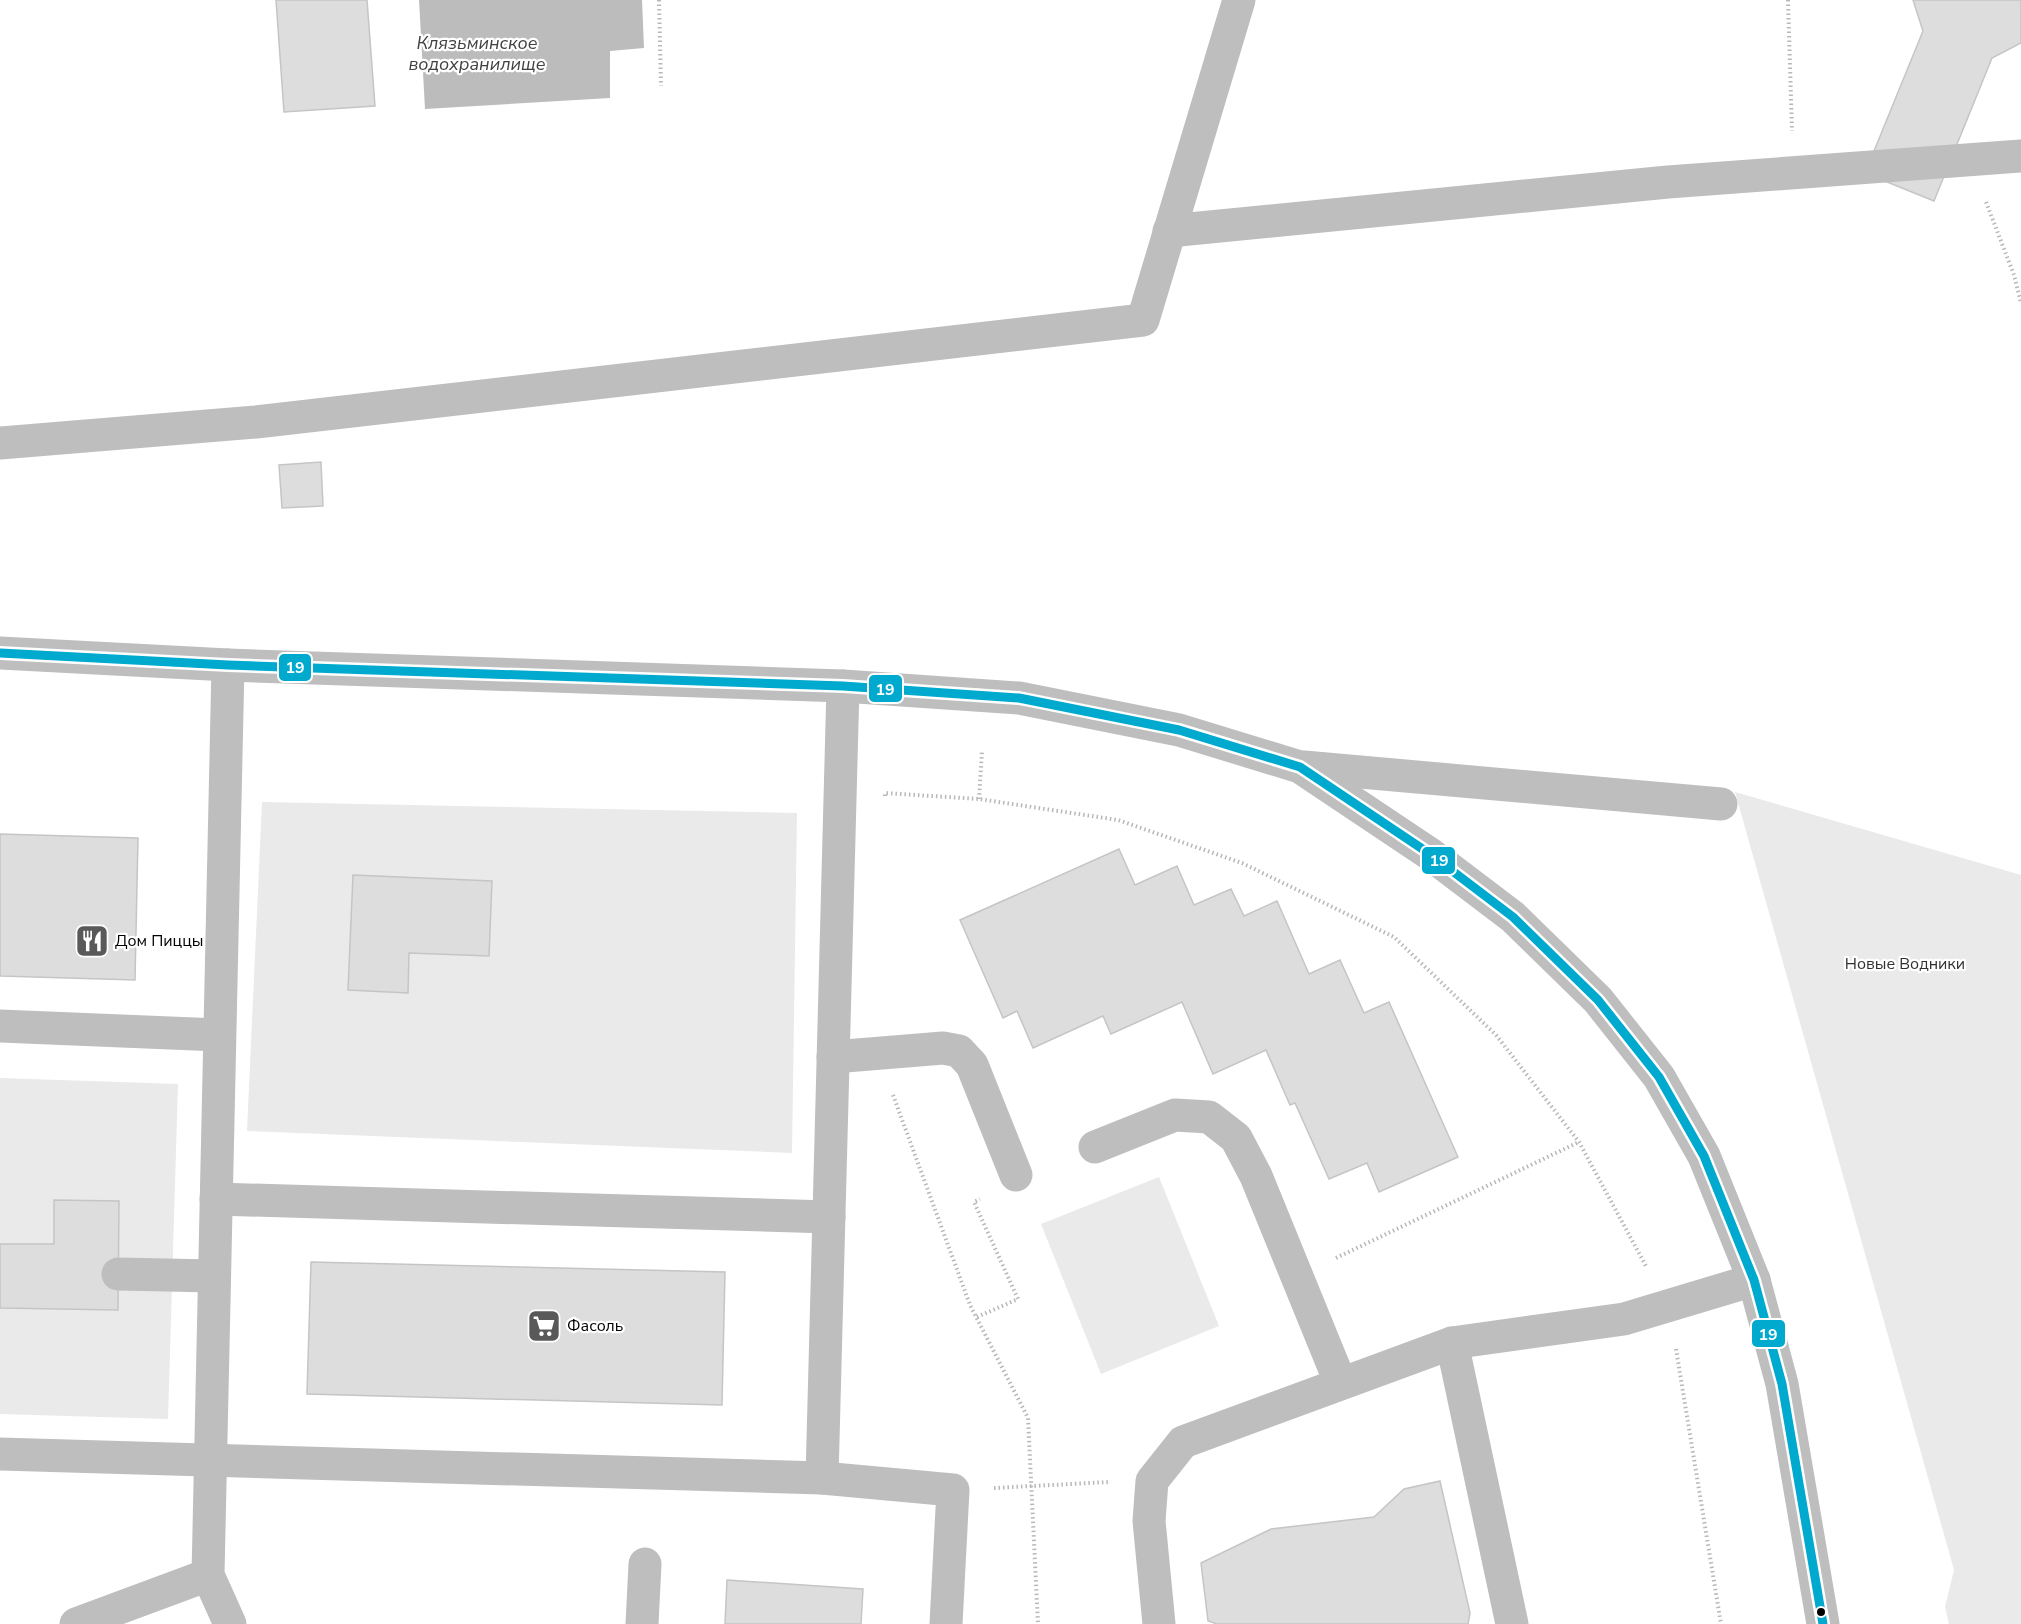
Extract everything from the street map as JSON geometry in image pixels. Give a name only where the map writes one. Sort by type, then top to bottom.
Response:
[{"type":"street","points":[[0,443],[256,422],[1143,320],[1239,0]]},
{"type":"street","points":[[1169,231],[1668,182],[2021,156]]},
{"type":"street","points":[[0,653],[228,665],[843,686],[1019,698],[1179,730],[1300,767],[1721,804]]},
{"type":"street","points":[[228,665],[208,1575],[230,1624]]},
{"type":"street","points":[[822,1478],[843,686]]},
{"type":"street","points":[[1300,767],[1430,854],[1513,917],[1598,1000],[1659,1077],[1704,1156],[1754,1280],[1782,1384],[1823,1624]]},
{"type":"street","points":[[0,1026],[219,1035]]},
{"type":"street","points":[[833,1057],[943,1048],[959,1052],[972,1065],[1016,1175]]},
{"type":"street","points":[[1095,1147],[1175,1115],[1209,1117],[1236,1138],[1256,1176],[1340,1382]]},
{"type":"street","points":[[216,1199],[829,1217]]},
{"type":"street","points":[[118,1274],[214,1276]]},
{"type":"street","points":[[1159,1624],[1149,1521],[1152,1481],[1183,1442],[1340,1382],[1452,1343],[1624,1319],[1754,1280]]},
{"type":"street","points":[[1452,1343],[1512,1624]]},
{"type":"street","points":[[0,1454],[822,1478],[953,1490],[946,1624]]},
{"type":"street","points":[[642,1624],[645,1564]]},
{"type":"street","points":[[76,1624],[208,1575]]},
{"type":"path","points":[[659,0],[661,86]]},
{"type":"path","points":[[1788,0],[1793,172]]},
{"type":"path","points":[[1982,192],[2014,275],[2021,303]]},
{"type":"path","points":[[979,799],[982,751]]},
{"type":"path","points":[[1333,1260],[1579,1142]]},
{"type":"path","points":[[977,1317],[1018,1299],[974,1202],[988,1195]]},
{"type":"path","points":[[1676,1346],[1721,1624]]},
{"type":"path","points":[[1031,1485],[1152,1481]]},
{"type":"green space","name":"Новые Водники","points":[[1735,792],[2021,875],[2021,1624],[1949,1624],[1945,1607],[1954,1570]]},
{"type":"green space","points":[[262,802],[797,813],[792,1153],[247,1131]]},
{"type":"green space","points":[[0,1078],[178,1084],[168,1419],[0,1414]]},
{"type":"green space","points":[[1159,1177],[1219,1326],[1101,1374],[1041,1224]]},
{"type":"water","name":"Клязьминское водохранилище","points":[[419,0],[642,0],[644,48],[610,51],[610,98],[425,109]]},
{"type":"building","points":[[276,0],[367,0],[375,106],[284,112]]},
{"type":"building","points":[[1913,0],[2021,0],[2021,43],[1992,58],[1934,201],[1865,173],[1923,31]]},
{"type":"building","points":[[321,462],[323,506],[282,508],[279,465]]},
{"type":"building","points":[[0,834],[138,838],[135,980],[0,976]]},
{"type":"building","points":[[1119,849],[1135,885],[1177,866],[1194,905],[1231,889],[1244,916],[1277,901],[1309,974],[1340,960],[1364,1013],[1389,1002],[1458,1157],[1379,1192],[1367,1163],[1329,1179],[1295,1103],[1290,1105],[1266,1050],[1213,1074],[1182,1002],[1111,1034],[1103,1016],[1033,1048],[1017,1011],[1003,1018],[960,920]]},
{"type":"building","points":[[353,875],[492,881],[489,956],[409,953],[408,993],[348,990]]},
{"type":"building","points":[[54,1200],[119,1201],[118,1310],[0,1308],[0,1244],[54,1244]]},
{"type":"building","points":[[311,1262],[725,1272],[722,1405],[307,1394]]},
{"type":"building","points":[[1440,1481],[1470,1613],[1468,1624],[1217,1624],[1208,1621],[1201,1563],[1271,1529],[1374,1517],[1404,1489]]},
{"type":"building","points":[[727,1580],[863,1589],[861,1624],[725,1624]]},
{"type":"transit line","name":"19","points":[[0,653],[228,665],[843,686],[1019,698],[1179,730],[1300,767],[1430,854],[1513,917],[1598,1000],[1659,1077],[1704,1156],[1754,1280],[1782,1384],[1823,1624]]},
{"type":"place","name":"Дом Пиццы","points":[[92,941]]},
{"type":"place","name":"Фасоль","points":[[544,1326]]}]
